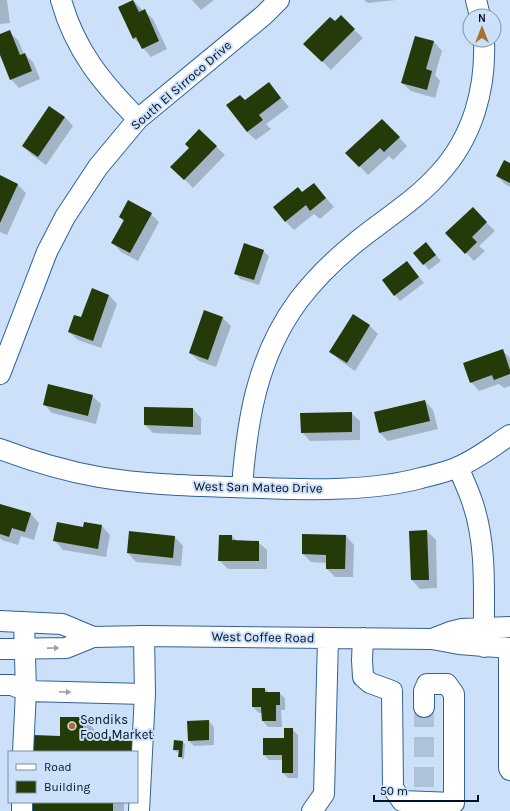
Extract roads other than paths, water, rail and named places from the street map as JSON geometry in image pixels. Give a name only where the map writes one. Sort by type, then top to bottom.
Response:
[{"type":"street","points":[[61,0],[70,28],[83,53],[121,102],[138,119]]},
{"type":"street","name":"South El Sirroco Drive","points":[[0,374],[47,252],[65,217],[98,167],[138,119],[264,15],[279,0]]},
{"type":"street","points":[[242,487],[247,431],[258,381],[270,348],[298,302],[317,279],[355,243],[415,197],[439,175],[451,160],[463,140],[473,118],[484,74],[484,48]]},
{"type":"street","name":"West San Mateo Drive","points":[[0,449],[30,460],[98,476],[126,480],[199,486],[288,489],[362,487],[420,479],[458,467],[479,456],[510,436]]},
{"type":"street","points":[[458,467],[473,504],[480,533],[483,557],[484,647]]},
{"type":"street","name":"West Coffee Road","points":[[0,622],[62,624],[93,637]]},
{"type":"street","points":[[23,751],[26,690],[24,622]]},
{"type":"street","name":"West Coffee Road","points":[[432,639],[462,629],[510,627]]},
{"type":"street","points":[[139,811],[145,694],[144,636]]},
{"type":"street","name":"West Coffee Road","points":[[0,649],[66,648],[93,637],[144,636],[432,639],[484,647],[509,648]]},
{"type":"street","points":[[312,811],[324,794],[328,638]]},
{"type":"street","points":[[363,638],[362,660],[364,677],[370,683],[392,691],[424,699],[428,684],[448,684],[454,694],[455,807],[424,795],[402,802],[392,788],[392,691]]},
{"type":"street","points":[[509,648],[510,770]]},
{"type":"street","points":[[0,685],[12,685],[26,690],[145,694]]},
{"type":"tunnel","points":[[424,707],[424,788]]},
{"type":"place","name":"Sendiks Food Market","points":[[72,726]]}]
